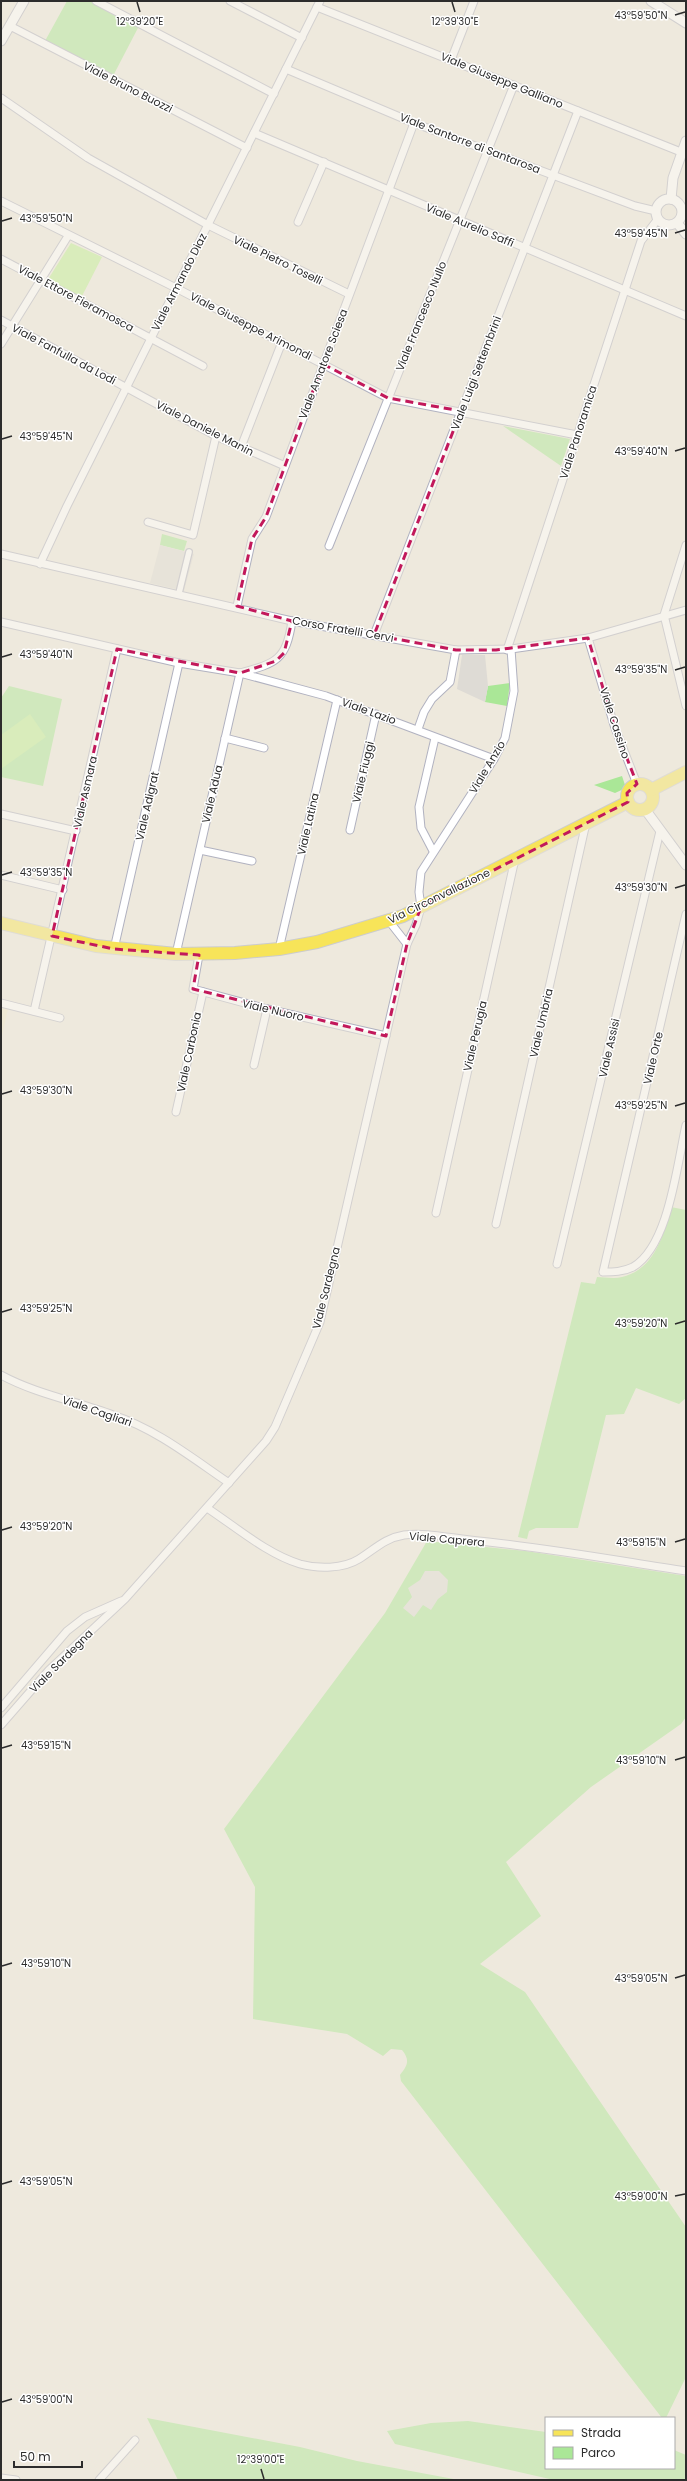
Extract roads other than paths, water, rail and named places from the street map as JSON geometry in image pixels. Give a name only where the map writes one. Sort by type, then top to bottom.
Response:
[{"type":"main road","points":[[651,790],[686,772]]},
{"type":"main road","points":[[637,784],[645,785],[651,790],[652,802],[646,808],[638,810],[628,802],[628,793],[637,784]]},
{"type":"main road","name":"Via Circonvallazione","points":[[1,923],[52,936],[114,949],[199,955],[279,949],[336,937],[389,921],[421,907],[628,802]]},
{"type":"street","points":[[1,40],[24,1]]},
{"type":"street","points":[[96,1],[274,94]]},
{"type":"street","points":[[230,1],[302,38]]},
{"type":"street","points":[[450,60],[474,1]]},
{"type":"street","points":[[651,1],[686,22]]},
{"type":"street","name":"Viale Armando Diaz","points":[[40,564],[88,463],[319,4]]},
{"type":"street","name":"Viale Giuseppe Galliano","points":[[319,4],[450,60],[684,153]]},
{"type":"street","name":"Viale Bruno Buozzi","points":[[10,26],[247,148]]},
{"type":"street","name":"Viale Santorre di Santarosa","points":[[286,69],[414,122],[657,215]]},
{"type":"street","name":"Viale Francesco Nullo","points":[[329,546],[514,85]]},
{"type":"street","name":"Viale Pietro Toselli","points":[[1,98],[88,158],[208,225],[349,294]]},
{"type":"street","name":"Viale Luigi Settembrini","points":[[374,635],[578,111]]},
{"type":"street","name":"Viale Amatore Sciesa","points":[[237,606],[252,539],[266,517],[414,122]]},
{"type":"street","name":"Viale Aurelio Saffi","points":[[254,133],[686,316]]},
{"type":"street","points":[[671,199],[673,178],[684,153],[686,141]]},
{"type":"street","points":[[298,222],[324,162]]},
{"type":"street","points":[[671,199],[661,202],[657,215],[667,225],[682,218]]},
{"type":"street","points":[[671,199],[680,205],[686,234]]},
{"type":"street","name":"Viale Giuseppe Arimondi","points":[[1,201],[68,236],[176,288],[388,398],[461,411],[577,436]]},
{"type":"street","name":"Viale Panoramica","points":[[509,649],[641,241],[657,215]]},
{"type":"street","points":[[1,344],[68,236]]},
{"type":"street","name":"Viale Ettore Fieramosca","points":[[1,259],[203,366]]},
{"type":"street","name":"Viale Fanfulla da Lodi","points":[[1,320],[126,387]]},
{"type":"street","points":[[241,447],[282,342]]},
{"type":"street","name":"Viale Daniele Manin","points":[[126,387],[216,436],[285,466]]},
{"type":"street","points":[[148,522],[193,535],[216,436]]},
{"type":"street","points":[[686,546],[664,615],[686,706]]},
{"type":"street","points":[[179,593],[189,552]]},
{"type":"street","name":"Corso Fratelli Cervi","points":[[1,554],[40,564],[237,606],[292,620],[456,650],[509,649],[588,638],[664,615],[686,610]]},
{"type":"street","name":"Viale Lazio","points":[[240,673],[276,661],[284,653],[289,642],[292,620]]},
{"type":"street","name":"Viale Lazio","points":[[1,622],[179,663],[240,673],[337,700],[418,729],[435,738],[494,759]]},
{"type":"street","name":"Viale Cassino","points":[[588,638],[614,725],[637,784]]},
{"type":"street","name":"Viale Asmara","points":[[34,1011],[63,890],[117,649]]},
{"type":"street","name":"Viale Anzio","points":[[421,907],[419,892],[421,872],[433,851],[494,759],[504,738],[514,691],[509,649]]},
{"type":"street","points":[[418,729],[424,712],[432,699],[450,682],[456,650]]},
{"type":"street","name":"Viale Adigrat","points":[[114,949],[179,663]]},
{"type":"street","name":"Viale Adua","points":[[176,954],[240,673]]},
{"type":"street","name":"Viale Latina","points":[[279,949],[337,700]]},
{"type":"street","name":"Viale Fiuggi","points":[[350,830],[376,714]]},
{"type":"street","points":[[225,738],[264,748]]},
{"type":"street","points":[[433,851],[421,828],[419,807],[435,738]]},
{"type":"street","points":[[646,808],[660,831],[686,865]]},
{"type":"street","points":[[1,814],[76,831]]},
{"type":"street","name":"Viale Umbria","points":[[496,1224],[586,822]]},
{"type":"street","name":"Viale Assisi","points":[[557,1264],[660,831]]},
{"type":"street","points":[[200,850],[252,860]]},
{"type":"street","name":"Viale Perugia","points":[[436,1213],[515,858]]},
{"type":"street","points":[[1,875],[63,890]]},
{"type":"street","name":"Viale Sardegna","points":[[1,1725],[49,1670],[125,1599],[266,1441],[276,1427],[320,1322],[407,944],[416,925],[421,907]]},
{"type":"street","name":"Viale Orte","points":[[686,914],[603,1272],[619,1272],[633,1266],[652,1246],[660,1233],[686,1125]]},
{"type":"street","points":[[389,921],[407,944]]},
{"type":"street","points":[[199,955],[193,989],[203,992]]},
{"type":"street","name":"Viale Nuoro","points":[[203,992],[267,1009],[386,1036]]},
{"type":"street","name":"Viale Carbonia","points":[[176,1112],[203,992]]},
{"type":"street","points":[[1,1003],[60,1018]]},
{"type":"street","points":[[254,1065],[267,1009]]},
{"type":"street","name":"Viale Cagliari","points":[[1,1375],[30,1389],[115,1415],[143,1428],[173,1445],[229,1483]]},
{"type":"street","name":"Viale Caprera","points":[[207,1508],[269,1548],[300,1564],[319,1567],[337,1567],[358,1559],[380,1542],[403,1535],[420,1535],[506,1544],[686,1571]]},
{"type":"street","name":"Viale Sardegna","points":[[1,1708],[67,1631],[85,1617],[125,1599]]},
{"type":"street","points":[[99,2480],[135,2440]]},
{"type":"street","points":[[1,2478],[16,2480]]}]
